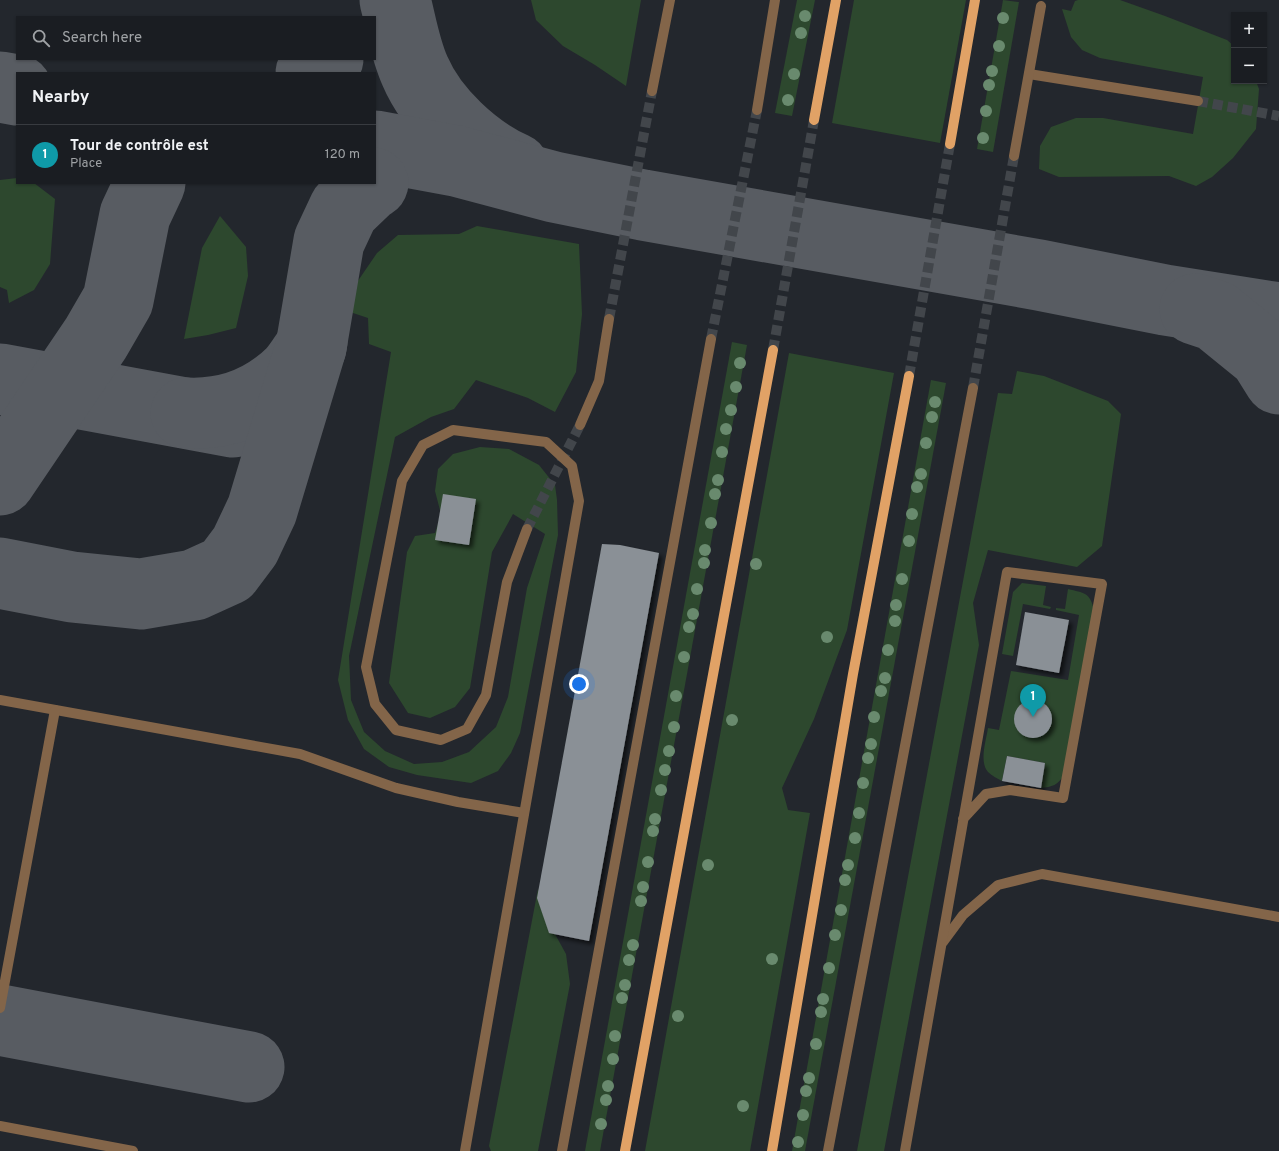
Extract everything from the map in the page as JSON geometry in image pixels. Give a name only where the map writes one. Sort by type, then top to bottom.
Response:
[{"type":"main road","points":[[814,120],[836,0]]},
{"type":"main road","points":[[950,144],[975,0]]},
{"type":"main road","points":[[626,1151],[773,350]]},
{"type":"main road","points":[[772,1151],[853,674],[909,376]]},
{"type":"lane","points":[[652,90],[670,0]]},
{"type":"lane","points":[[757,110],[775,0]]},
{"type":"lane","points":[[1014,156],[1041,6]]},
{"type":"lane","points":[[1029,74],[1198,101]]},
{"type":"lane","points":[[580,425],[598,381],[609,319]]},
{"type":"lane","points":[[562,1151],[711,338]]},
{"type":"lane","points":[[828,1151],[973,388]]},
{"type":"lane","points":[[465,1151],[579,501],[572,466],[546,442],[453,430],[423,445],[402,481],[366,667],[375,704],[396,730],[441,740],[467,729],[486,695],[507,582],[527,529]]},
{"type":"lane","points":[[905,1151],[941,943],[963,819],[1007,572],[1102,584],[1063,798],[1010,790],[986,794],[963,819]]},
{"type":"lane","points":[[0,700],[300,754],[396,788],[458,802],[524,813]]},
{"type":"lane","points":[[0,1008],[55,710]]},
{"type":"lane","points":[[941,943],[963,915],[998,885],[1042,874],[1279,917]]},
{"type":"lane","points":[[0,1126],[133,1151]]},
{"type":"green space","points":[[531,0],[641,0],[626,86],[563,46],[536,20]]},
{"type":"green space","points":[[797,0],[815,0],[792,116],[775,113]]},
{"type":"green space","points":[[854,0],[966,0],[940,143],[832,123]]},
{"type":"green space","points":[[1003,0],[1019,2],[993,152],[977,149]]},
{"type":"green space","points":[[1120,0],[1227,40],[1231,43],[1231,84],[1257,84],[1259,89],[1256,129],[1233,158],[1212,177],[1196,186],[1169,176],[1059,177],[1039,169],[1040,146],[1051,127],[1076,118],[1103,118],[1193,134],[1203,77],[1100,58],[1082,50],[1071,37],[1062,9],[1071,11],[1075,1]]},
{"type":"green space","points":[[16,178],[16,184],[35,184],[55,199],[50,264],[34,290],[9,303],[7,290],[0,287],[0,180]]},
{"type":"green space","points":[[220,216],[246,247],[248,276],[236,328],[184,339],[202,248]]},
{"type":"green space","points":[[477,226],[579,244],[582,314],[576,372],[555,412],[528,398],[476,380],[454,409],[431,417],[395,437],[349,656],[351,700],[364,732],[385,751],[414,764],[442,762],[469,752],[496,727],[508,697],[527,588],[545,534],[513,514],[492,552],[470,688],[455,707],[430,718],[408,713],[389,683],[407,552],[415,536],[435,533],[441,514],[435,491],[438,469],[453,454],[480,447],[509,449],[539,465],[555,485],[558,535],[520,733],[511,753],[498,771],[471,783],[417,775],[389,767],[364,749],[348,720],[338,680],[391,352],[369,344],[368,318],[347,311],[351,291],[377,253],[398,235],[459,234]]},
{"type":"green space","points":[[732,342],[747,345],[600,1151],[585,1151]]},
{"type":"green space","points":[[789,353],[894,373],[847,630],[814,719],[782,788],[788,810],[810,813],[750,1151],[645,1151]]},
{"type":"green space","points":[[1017,371],[1044,376],[1108,401],[1121,414],[1102,546],[1077,567],[988,550],[973,603],[979,645],[884,1151],[857,1151],[998,393],[1012,394]]},
{"type":"green space","points":[[931,380],[946,383],[805,1151],[792,1151]]},
{"type":"green space","points":[[1022,583],[1046,586],[1043,605],[1051,607],[1050,609],[1023,604],[1013,656],[1002,654],[1013,592]]},
{"type":"green space","points":[[1068,589],[1086,594],[1094,610],[1064,775],[1054,785],[1041,788],[1045,763],[1007,756],[1002,781],[993,776],[985,768],[984,751],[988,728],[999,730],[1011,671],[1068,680],[1079,615],[1056,610],[1056,608],[1065,609]]},
{"type":"green space","points":[[538,889],[555,934],[566,954],[570,984],[538,1151],[491,1151],[489,1146]]},
{"type":"building","points":[[443,494],[476,499],[469,545],[435,540]]},
{"type":"building","points":[[602,544],[620,545],[659,553],[589,941],[549,933],[537,898]]},
{"type":"building","points":[[1025,612],[1069,620],[1059,673],[1016,665]]},
{"type":"building","points":[[1029,700],[1037,700],[1047,705],[1051,712],[1051,726],[1047,733],[1037,738],[1029,738],[1019,733],[1017,730],[1014,723],[1014,715],[1019,705],[1022,703]]},
{"type":"building","points":[[1007,756],[1045,763],[1041,788],[1002,781]]},
{"type":"taxiway","points":[[395,0],[412,63],[432,101],[456,128],[470,140],[499,161],[514,168]]},
{"type":"taxiway","points":[[312,72],[327,60]]},
{"type":"taxiway","points":[[0,87],[16,90]]},
{"type":"taxiway","points":[[376,146],[456,161],[554,187],[643,205],[1039,275],[1165,300],[1279,318]]},
{"type":"taxiway","points":[[0,480],[96,338],[118,300],[135,215],[150,184]]},
{"type":"taxiway","points":[[0,573],[72,587],[141,594],[194,585],[227,570],[245,546],[262,510],[311,347],[329,241],[344,209],[371,184]]},
{"type":"taxiway","points":[[1195,309],[1216,316],[1264,355],[1279,379]]},
{"type":"taxiway","points":[[186,413],[216,412],[230,409],[270,391],[293,372],[311,347],[312,342]]},
{"type":"taxiway","points":[[0,379],[233,422]]},
{"type":"taxiway","points":[[0,1020],[249,1067]]},
{"type":"tunnel","points":[[609,319],[652,91]]},
{"type":"tunnel","points":[[1198,101],[1279,116]]},
{"type":"tunnel","points":[[711,339],[757,110]]},
{"type":"tunnel","points":[[773,350],[814,120]]},
{"type":"tunnel","points":[[909,376],[950,144]]},
{"type":"tunnel","points":[[973,388],[1014,156]]},
{"type":"tunnel","points":[[527,529],[580,425]]},
{"type":"place","name":"Tour de contrôle est","points":[[1033,717]]}]
